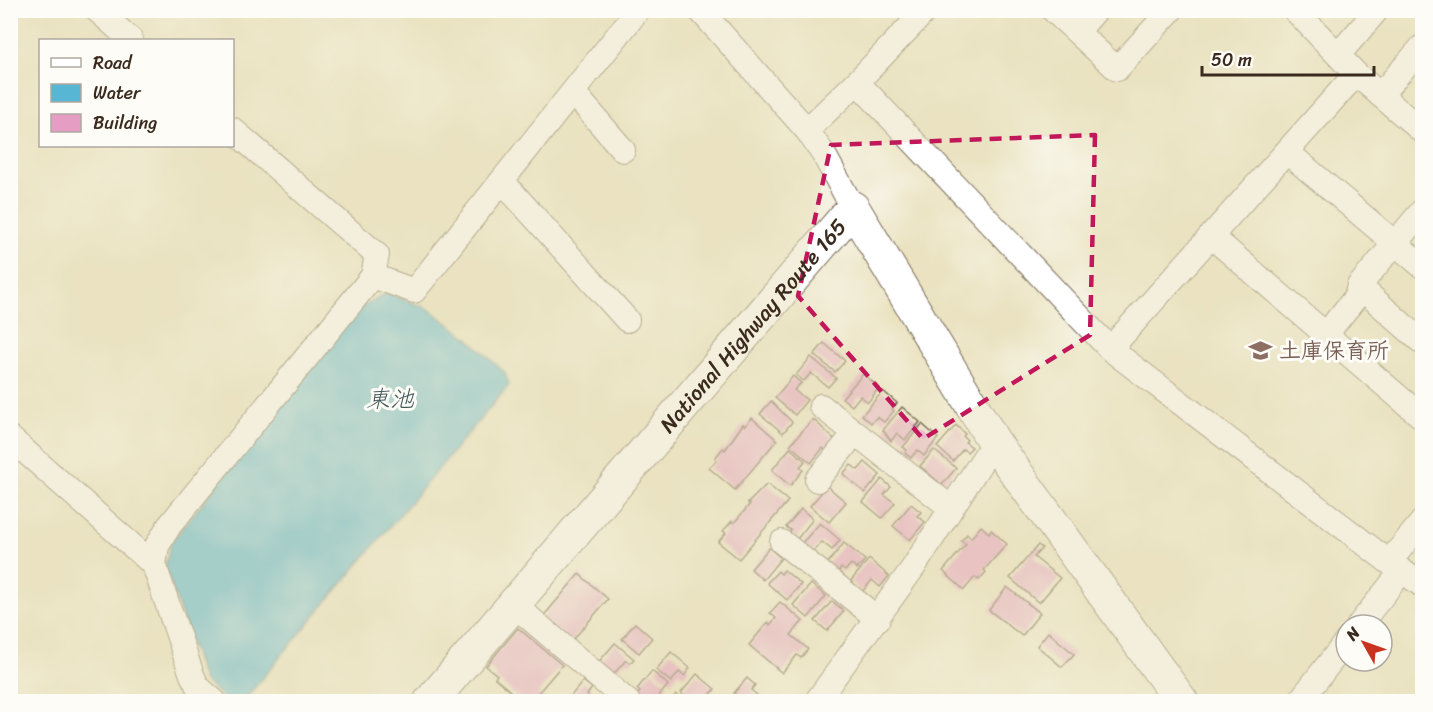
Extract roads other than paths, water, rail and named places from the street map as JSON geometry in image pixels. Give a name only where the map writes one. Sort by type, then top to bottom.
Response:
[{"type":"highway","name":"National Highway Route 165","points":[[430,702],[512,603],[853,208],[994,442],[1182,702]]},
{"type":"street","points":[[374,276],[414,291],[638,10]]},
{"type":"street","points":[[700,10],[807,130],[824,155],[853,208]]},
{"type":"street","points":[[807,130],[926,10]]},
{"type":"street","points":[[1053,10],[1117,69],[1171,10]]},
{"type":"street","points":[[1077,32],[1096,10]]},
{"type":"street","points":[[1338,55],[1377,10]]},
{"type":"street","points":[[1298,11],[1356,74],[1422,132]]},
{"type":"street","points":[[101,12],[130,39]]},
{"type":"street","points":[[1380,95],[1422,47]]},
{"type":"street","points":[[1110,349],[1356,74]]},
{"type":"street","points":[[857,82],[1110,349],[1422,585]]},
{"type":"street","points":[[573,92],[622,150]]},
{"type":"street","points":[[211,700],[198,687],[192,675],[154,565],[157,546],[169,526],[374,276],[377,255],[234,131]]},
{"type":"street","points":[[1287,152],[1422,266]]},
{"type":"street","points":[[502,181],[627,320]]},
{"type":"street","points":[[1326,334],[1356,297],[1359,286],[1422,211]]},
{"type":"street","points":[[1211,236],[1422,417]]},
{"type":"street","points":[[1359,286],[1422,342]]},
{"type":"street","points":[[821,406],[951,508]]},
{"type":"street","points":[[817,480],[855,433]]},
{"type":"street","points":[[10,438],[154,565]]},
{"type":"street","points":[[816,702],[913,568],[994,442]]},
{"type":"street","points":[[1367,613],[1422,522]]},
{"type":"street","points":[[782,542],[878,619]]},
{"type":"street","points":[[512,603],[628,702]]},
{"type":"street","points":[[1299,702],[1334,657]]},
{"type":"water","name":"東池","points":[[387,293],[427,308],[467,337],[505,373],[509,385],[244,700],[225,699],[203,680],[165,566],[171,542],[357,310]]},
{"type":"place","name":"土庫保育所","points":[[1261,350]]}]
